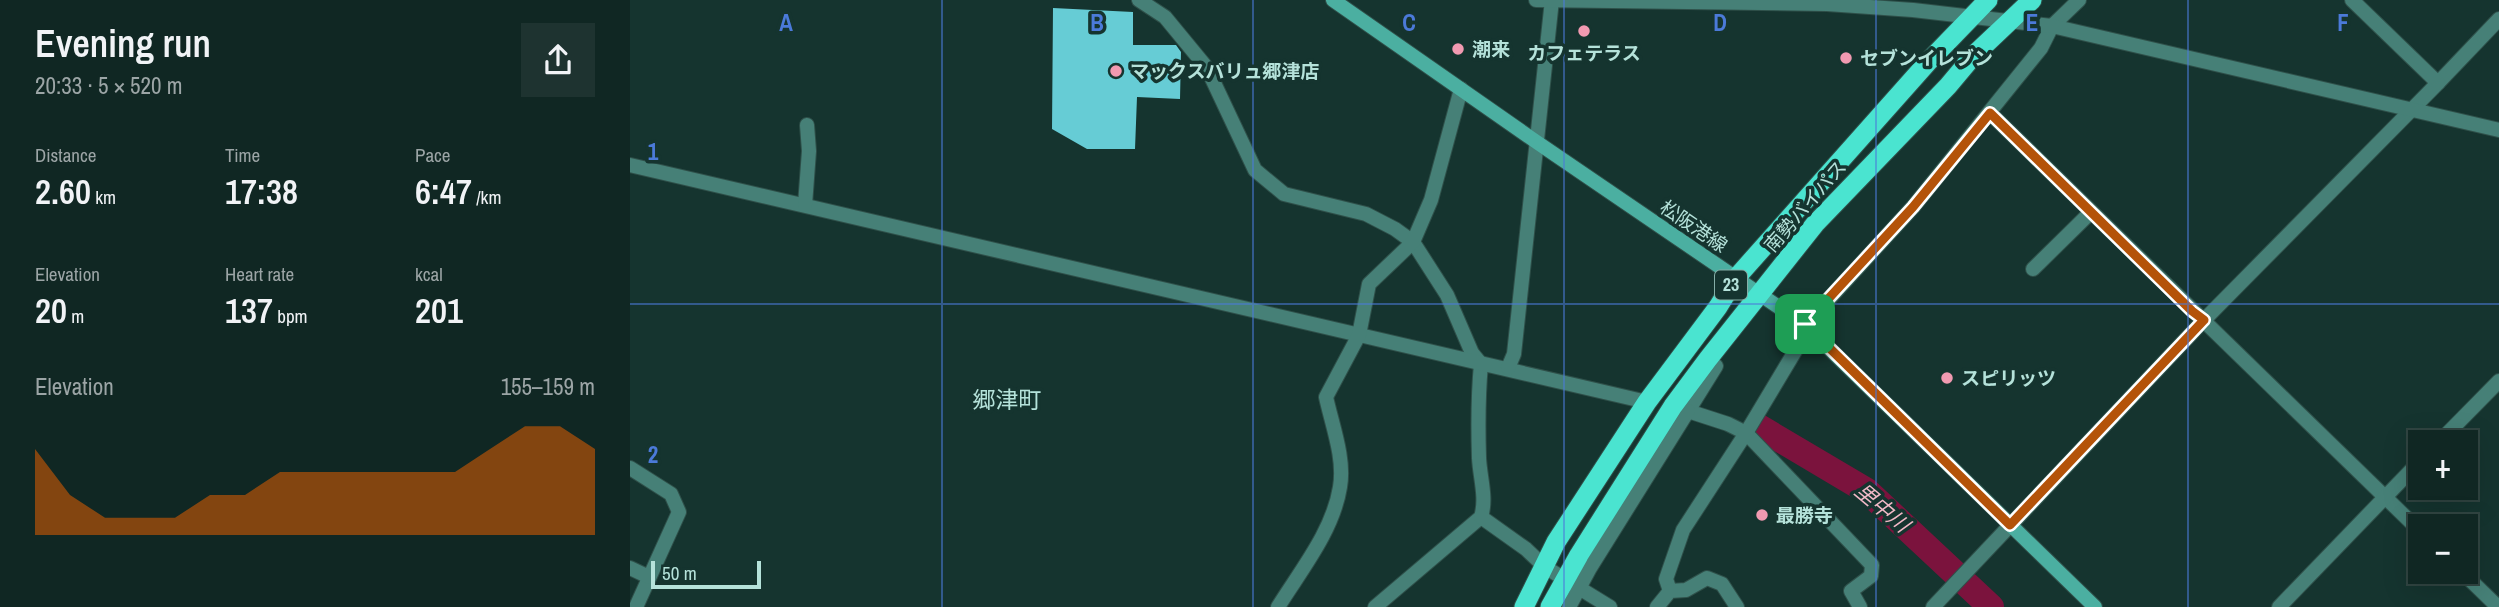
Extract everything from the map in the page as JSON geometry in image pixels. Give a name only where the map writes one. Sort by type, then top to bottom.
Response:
[{"type":"highway","name":"南勢バイパス","points":[[1524,607],[1556,542],[1647,402],[1718,307],[1736,278],[1988,0]]},
{"type":"highway","name":"南勢バイパス","points":[[1550,607],[1572,583],[1673,407],[1707,359],[1815,224],[1948,86],[1974,55],[2032,0]]},
{"type":"main road","name":"松阪港線","points":[[1333,0],[1805,324],[2095,607]]},
{"type":"street","points":[[1139,0],[1165,17],[1207,68],[1255,170],[1284,194],[1366,214],[1395,229],[1412,242],[1447,295],[1472,353],[1481,364],[1477,409],[1485,505],[1480,517],[1375,607]]},
{"type":"street","points":[[1536,0],[1828,4],[2052,26],[2499,131]]},
{"type":"street","points":[[1508,368],[1514,354],[1552,0]]},
{"type":"street","points":[[1670,591],[1666,579],[1684,530],[1803,338],[1805,324],[1913,207],[2041,48],[2052,26],[2080,0]]},
{"type":"street","points":[[2352,0],[2438,83]]},
{"type":"street","points":[[1933,607],[2204,320],[2499,19]]},
{"type":"street","points":[[1278,607],[1323,536],[1341,486],[1339,457],[1326,397],[1359,335],[1369,284],[1412,242],[1432,200],[1461,89]]},
{"type":"street","points":[[1990,113],[2408,519]]},
{"type":"street","points":[[805,205],[810,151],[807,125]]},
{"type":"street","points":[[630,165],[1647,402]]},
{"type":"street","points":[[2033,269],[2091,212]]},
{"type":"street","points":[[1569,607],[1572,583],[1716,366],[1707,359]]},
{"type":"street","points":[[2451,430],[2499,381]]},
{"type":"street","points":[[1688,411],[1746,433],[1872,565],[1871,576],[1852,591],[1860,607]]},
{"type":"street","points":[[630,468],[671,494],[679,512],[636,607]]},
{"type":"street","points":[[2279,607],[2408,473]]},
{"type":"street","points":[[1480,517],[1526,549],[1545,567],[1610,607]]},
{"type":"street","points":[[630,568],[649,577]]},
{"type":"street","points":[[1657,607],[1670,591],[1686,590],[1707,578],[1722,584],[1737,607]]},
{"type":"street","points":[[2474,584],[2498,607]]},
{"type":"building","name":"マックスバリュ郷津店","points":[[1053,8],[1133,12],[1133,45],[1176,45],[1181,52],[1180,99],[1137,97],[1135,149],[1087,149],[1052,129]]},
{"type":"waterway","name":"里中川","points":[[1759,427],[1867,491],[1991,607]]},
{"type":"place","name":"カフェテラス","points":[[1584,31]]},
{"type":"place","name":"潮来","points":[[1458,49]]},
{"type":"place","name":"セブンイレブン","points":[[1846,58]]},
{"type":"place","name":"マックスバリュ郷津店","points":[[1116,71]]},
{"type":"place","name":"スピリッツ","points":[[1947,378]]},
{"type":"place","name":"最勝寺","points":[[1762,515]]},
{"type":"district","name":"郷津町","points":[[1007,400]]},
{"type":"route","points":[[1990,113],[2204,320],[2010,525],[1805,324],[1913,207],[1990,113]]}]
